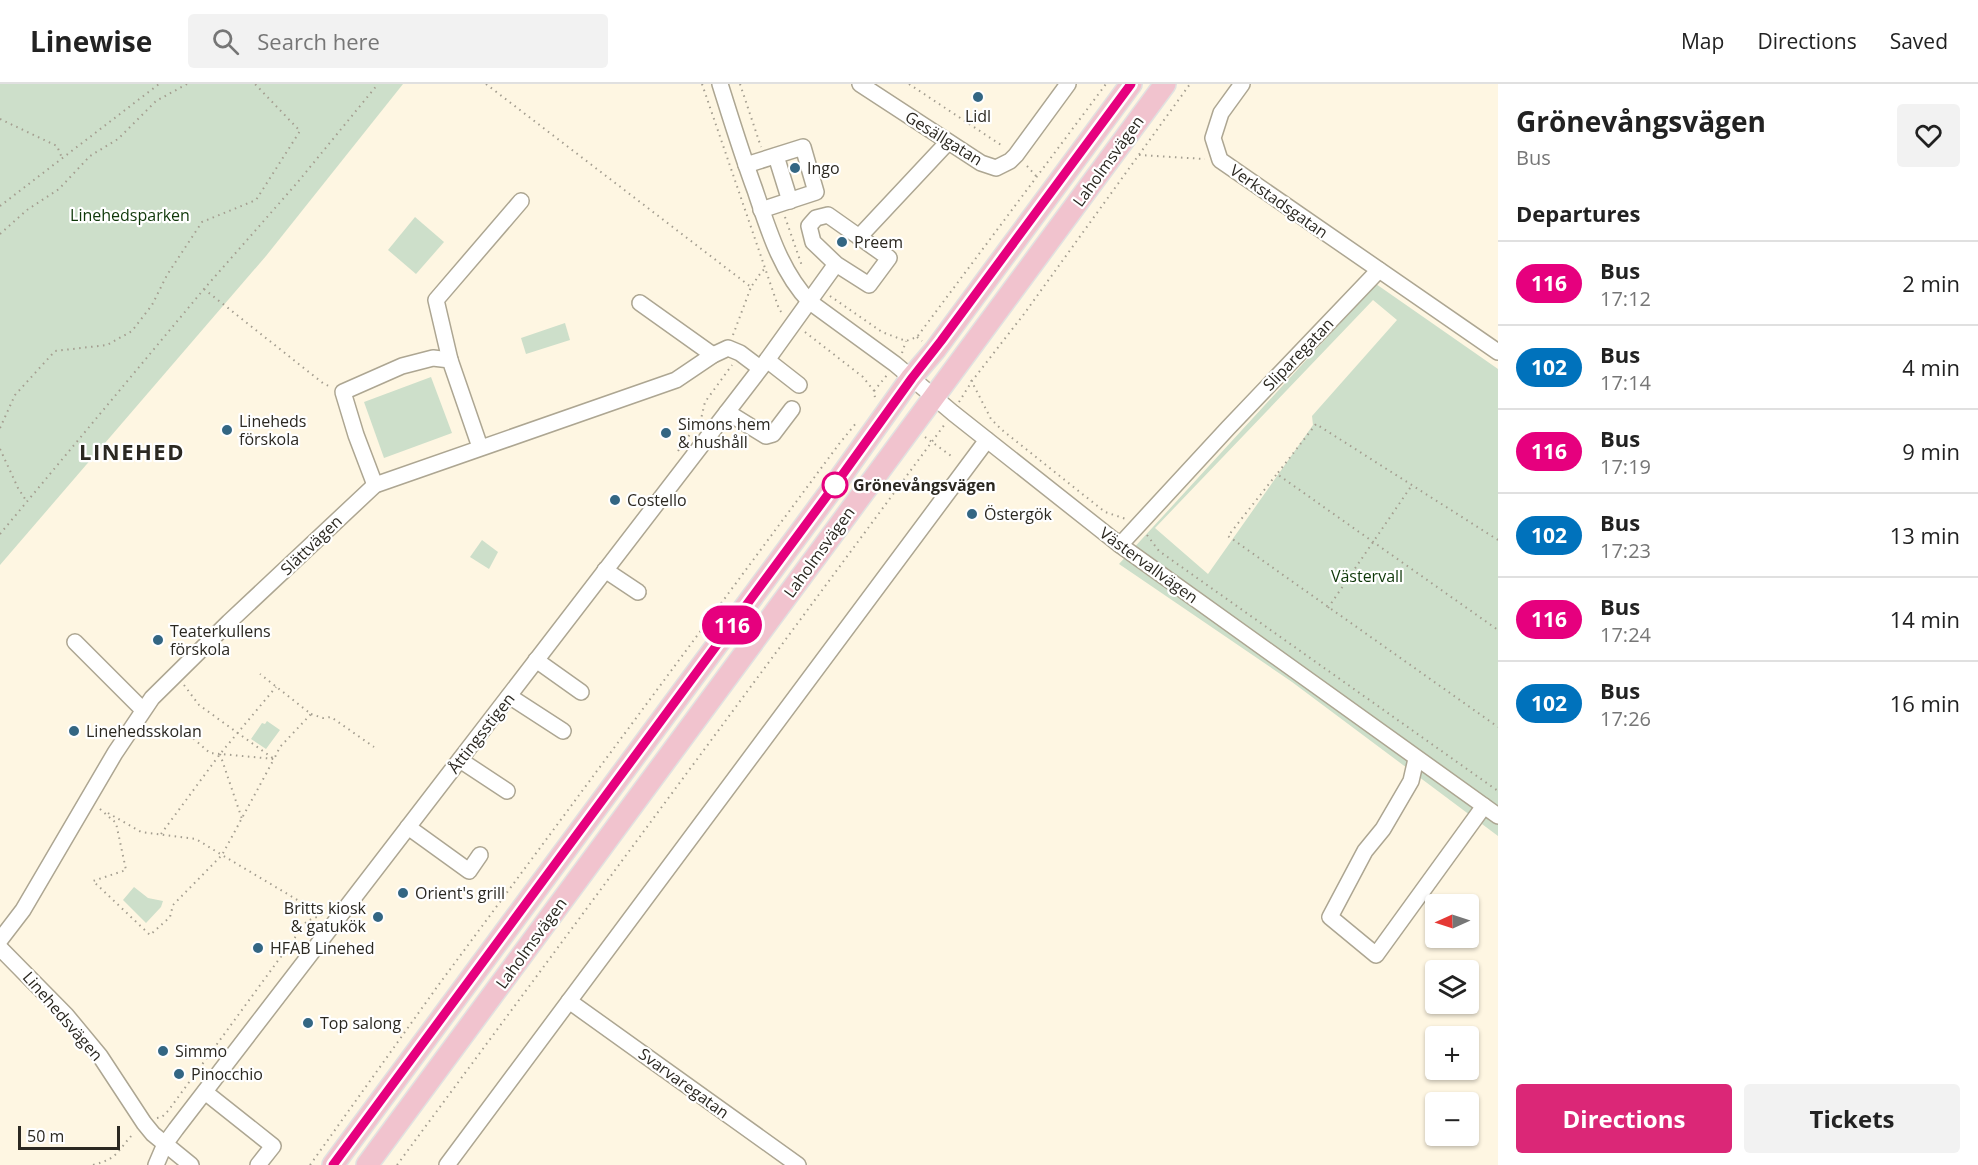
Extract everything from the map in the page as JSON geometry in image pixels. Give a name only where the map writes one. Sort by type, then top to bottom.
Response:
[{"type":"highway","name":"Laholmsvägen","points":[[333,1165],[1131,84]]},
{"type":"highway","name":"Laholmsvägen","points":[[367,1165],[1165,84]]},
{"type":"street","points":[[720,84],[761,210],[777,249],[800,292],[810,302]]},
{"type":"street","name":"Gesällgatan","points":[[860,84],[981,163],[996,168],[1016,155]]},
{"type":"street","points":[[1016,155],[1068,84]]},
{"type":"street","name":"Verkstadsgatan","points":[[1242,84],[1221,113],[1213,138],[1220,160],[1379,270]]},
{"type":"street","points":[[859,237],[948,142]]},
{"type":"street","points":[[746,165],[803,147],[816,192],[761,210]]},
{"type":"street","points":[[776,156],[790,201]]},
{"type":"street","points":[[480,447],[450,360],[436,300],[521,201]]},
{"type":"street","points":[[828,215],[889,258],[869,285],[836,264],[813,242],[810,226],[816,218],[828,215]]},
{"type":"street","name":"Åttingsstigen","points":[[156,1165],[165,1144],[764,364],[836,264]]},
{"type":"street","points":[[1379,270],[1498,352]]},
{"type":"street","name":"Sliparegatan","points":[[1120,544],[1379,270]]},
{"type":"street","name":"Västervallvägen","points":[[810,302],[912,378],[1120,544],[1498,816]]},
{"type":"street","points":[[640,303],[713,355]]},
{"type":"street","points":[[728,348],[764,364],[799,385]]},
{"type":"street","name":"Slättvägen","points":[[0,940],[28,902],[115,753],[152,698],[237,614],[375,485],[676,380],[713,355],[728,348]]},
{"type":"street","points":[[375,485],[343,392],[402,366],[433,358],[450,360]]},
{"type":"street","points":[[727,412],[766,436],[773,434],[792,409]]},
{"type":"street","points":[[447,1165],[987,440]]},
{"type":"street","points":[[605,570],[638,592]]},
{"type":"street","points":[[75,642],[143,710]]},
{"type":"street","points":[[536,660],[581,692]]},
{"type":"street","points":[[509,696],[563,731]]},
{"type":"street","points":[[1416,759],[1411,781],[1383,829],[1365,851],[1330,917],[1376,955],[1484,806]]},
{"type":"street","points":[[460,760],[507,791]]},
{"type":"street","points":[[408,827],[469,871],[480,855]]},
{"type":"street","name":"Linehedsvägen","points":[[0,948],[66,1015],[100,1056],[144,1124],[191,1165]]},
{"type":"street","name":"Svarvaregatan","points":[[569,1001],[798,1165]]},
{"type":"street","points":[[205,1092],[273,1146],[258,1165]]},
{"type":"path","points":[[0,206],[159,84]]},
{"type":"path","points":[[0,234],[27,210],[59,189],[90,156],[118,140],[156,101],[187,84]]},
{"type":"path","points":[[0,428],[15,395],[55,351],[107,345],[132,331],[152,304],[167,275],[202,222],[256,200],[300,131],[255,84]]},
{"type":"path","points":[[0,534],[378,84]]},
{"type":"path","points":[[486,84],[751,287]]},
{"type":"path","points":[[909,84],[1016,155]]},
{"type":"path","points":[[935,350],[917,337],[1106,84]]},
{"type":"path","points":[[397,1165],[953,413],[972,381],[1024,314],[1191,84]]},
{"type":"path","points":[[0,119],[57,146],[62,158]]},
{"type":"path","points":[[1139,154],[1220,160]]},
{"type":"path","points":[[728,348],[751,287],[765,269]]},
{"type":"path","points":[[204,289],[324,384],[343,392]]},
{"type":"path","points":[[957,366],[972,381],[991,419],[1002,430],[1105,512],[1124,518],[1136,526],[1149,537],[1159,551],[1498,791]]},
{"type":"path","points":[[310,1165],[459,958],[862,415]]},
{"type":"path","points":[[1498,540],[1316,424],[1228,536],[1498,727]]},
{"type":"path","points":[[0,449],[27,502]]},
{"type":"path","points":[[1277,474],[1498,630]]},
{"type":"path","points":[[1328,608],[1412,485]]},
{"type":"path","points":[[260,674],[310,714],[323,718],[331,717],[374,747]]},
{"type":"path","points":[[176,676],[199,705],[274,759]]},
{"type":"path","points":[[160,835],[220,754],[276,687]]},
{"type":"path","points":[[104,810],[116,823],[126,870],[93,881],[150,935],[171,917],[172,905],[222,855],[280,747],[310,714]]},
{"type":"path","points":[[189,735],[210,753],[274,759]]},
{"type":"path","points":[[220,754],[242,819]]},
{"type":"path","points":[[98,808],[141,832],[196,839],[322,915]]},
{"type":"path","points":[[93,1165],[109,1161],[116,1156],[144,1124]]},
{"type":"path","points":[[109,1161],[111,1165]]},
{"type":"green space","name":"Linehedsparken","points":[[0,84],[403,84],[266,256],[0,565]]},
{"type":"green space","points":[[415,217],[444,242],[416,274],[388,250]]},
{"type":"green space","name":"Västervall","points":[[1376,284],[1498,369],[1498,836],[1292,682],[1119,564]],"holes":[[[1373,300],[1397,320],[1312,416],[1313,425],[1208,574],[1155,528]]]},
{"type":"green space","points":[[565,323],[570,340],[526,354],[521,338]]},
{"type":"green space","points":[[431,377],[452,433],[384,458],[364,402]]},
{"type":"green space","points":[[482,540],[498,552],[489,569],[470,557]]},
{"type":"green space","points":[[267,721],[280,730],[266,749],[251,739],[262,723],[265,724]]},
{"type":"green space","points":[[134,887],[148,898],[163,901],[161,907],[146,923],[123,900]]},
{"type":"bus line","name":"116","points":[[333,1165],[1131,84]]},
{"type":"place","name":"Lidl","points":[[978,97]]},
{"type":"place","name":"Ingo","points":[[795,168]]},
{"type":"place","name":"Preem","points":[[842,242]]},
{"type":"place","name":"Lineheds förskola","points":[[227,430]]},
{"type":"place","name":"Simons hem & hushåll","points":[[666,433]]},
{"type":"place","name":"Grönevångsvägen","points":[[835,485]]},
{"type":"place","name":"Costello","points":[[615,500]]},
{"type":"place","name":"Östergök","points":[[972,514]]},
{"type":"place","name":"Teaterkullens förskola","points":[[158,640]]},
{"type":"place","name":"Linehedsskolan","points":[[74,731]]},
{"type":"place","name":"Orient's grill","points":[[403,893]]},
{"type":"place","name":"Britts kiosk & gatukök","points":[[378,917]]},
{"type":"place","name":"HFAB Linehed","points":[[258,948]]},
{"type":"place","name":"Top salong","points":[[308,1023]]},
{"type":"place","name":"Simmo","points":[[163,1051]]},
{"type":"place","name":"Pinocchio","points":[[179,1074]]},
{"type":"district","name":"LINEHED","points":[[132,452]]}]
